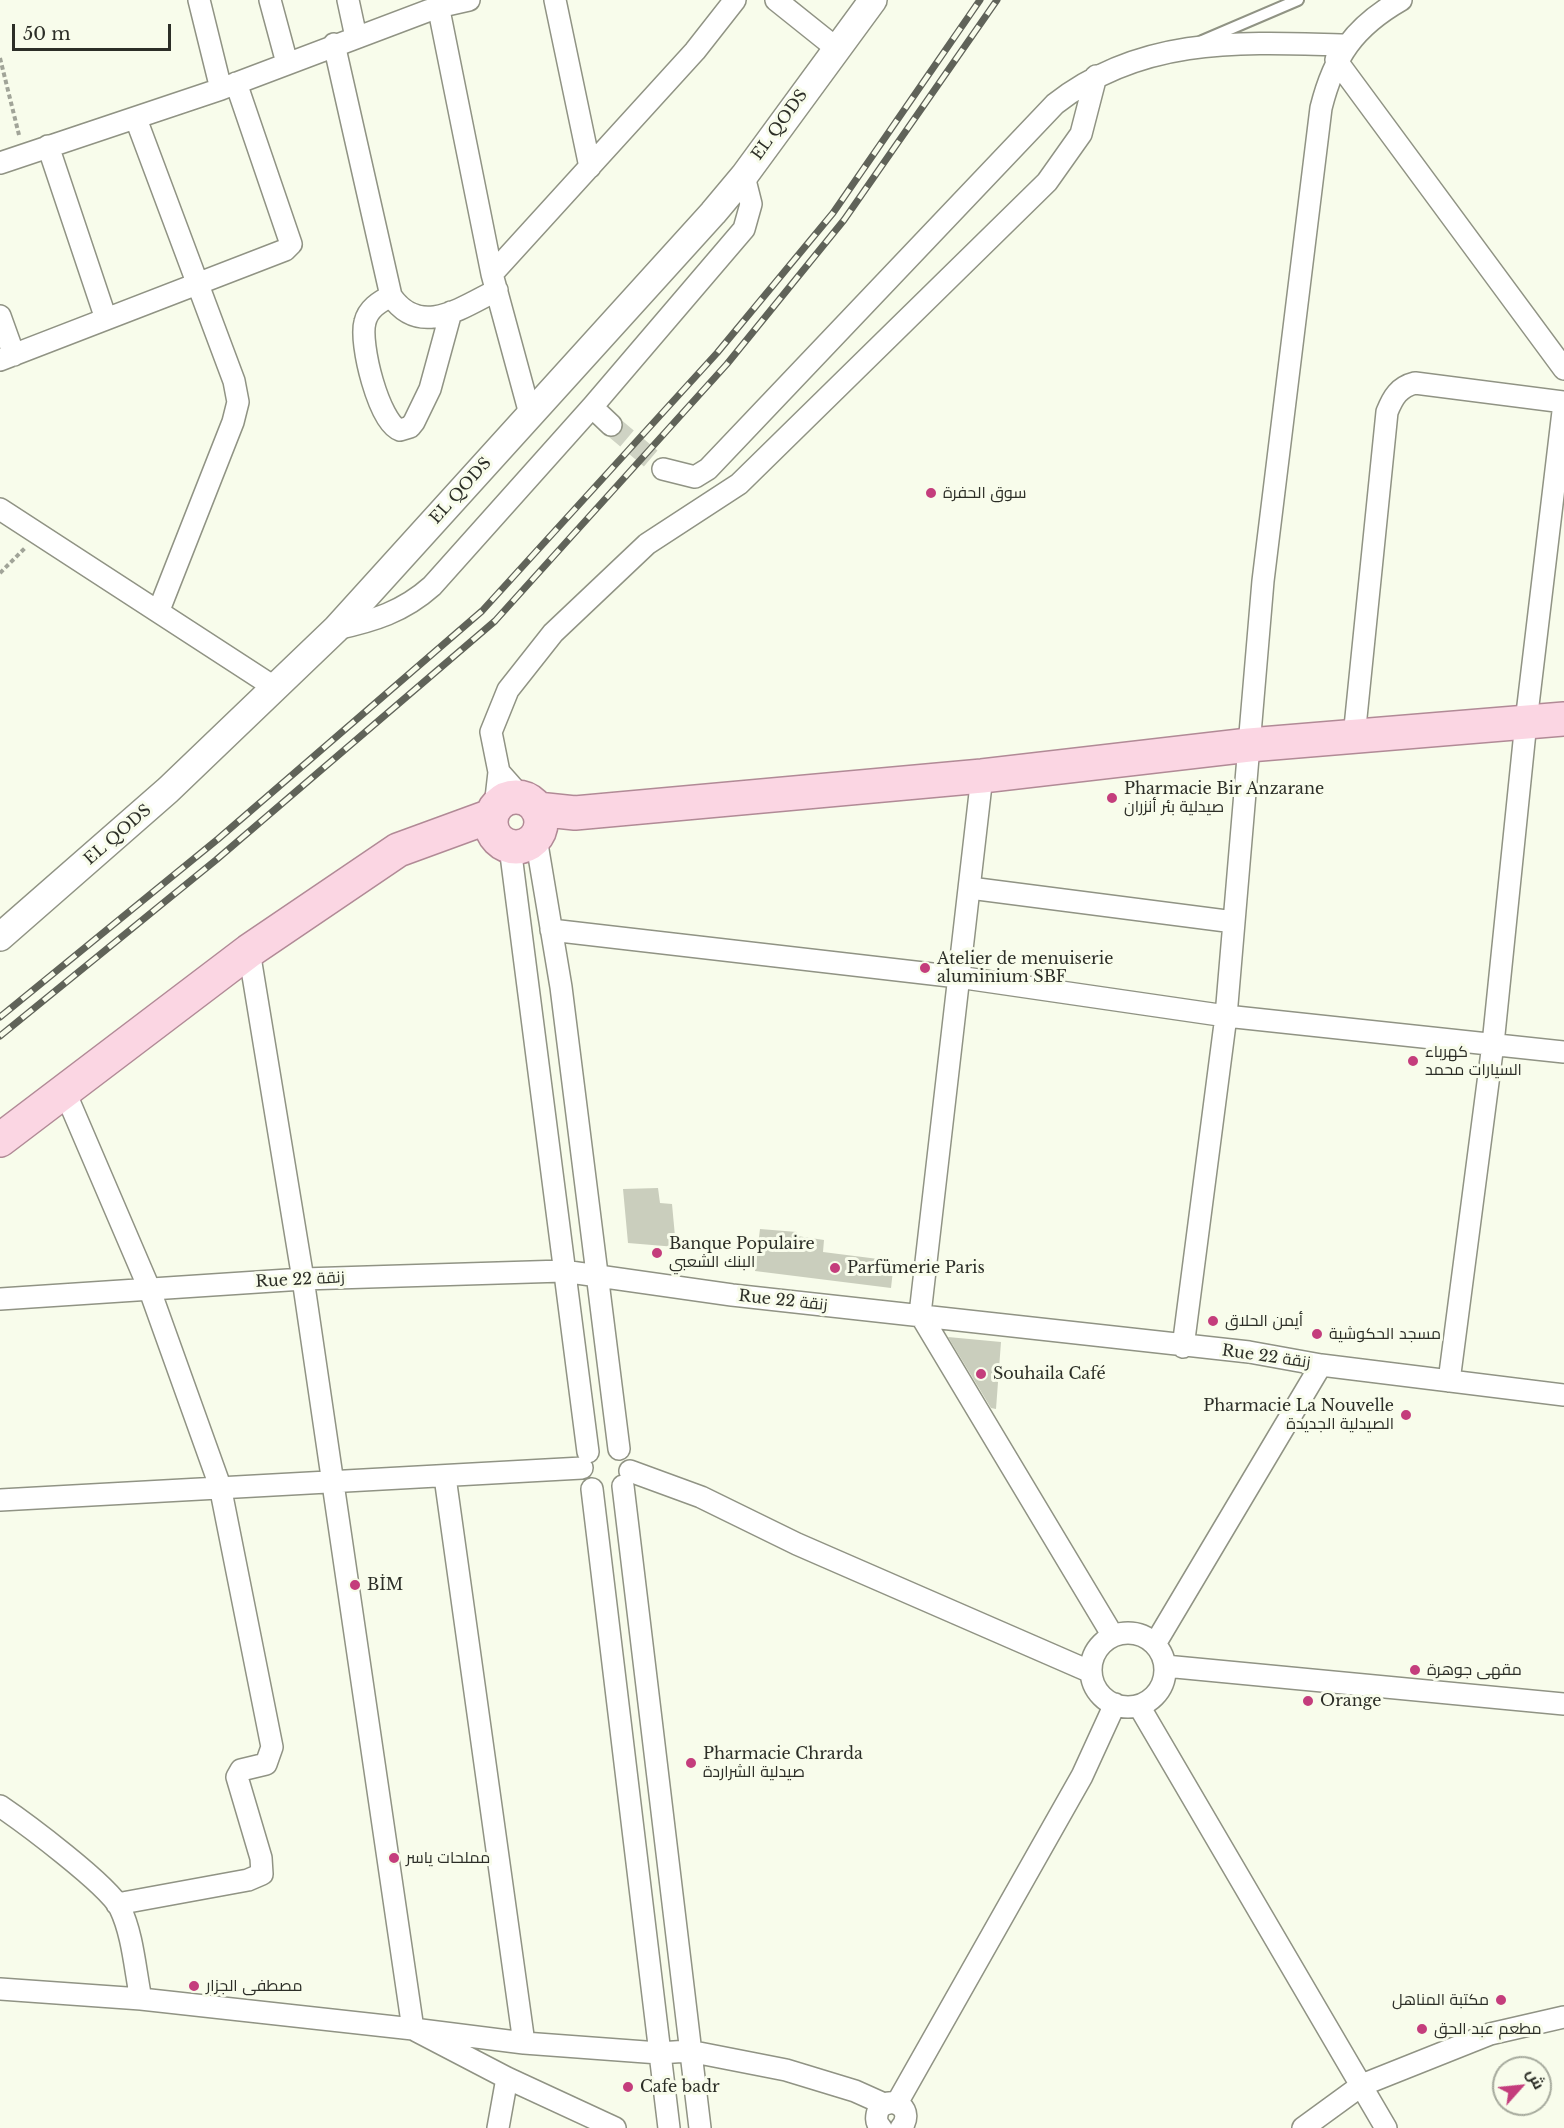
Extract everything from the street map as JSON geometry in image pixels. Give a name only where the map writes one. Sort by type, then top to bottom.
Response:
[{"type":"main road","points":[[0,1140],[249,951],[398,850],[443,834],[575,813],[982,776],[1249,745],[1564,719]]},
{"type":"street","points":[[0,316],[7,357],[285,250],[291,244],[229,86],[199,0]]},
{"type":"street","points":[[270,0],[287,63]]},
{"type":"street","points":[[348,0],[356,37]]},
{"type":"street","points":[[0,163],[229,86],[437,3],[470,0]]},
{"type":"street","points":[[555,0],[590,167]]},
{"type":"street","points":[[334,45],[391,296],[407,315],[425,318],[451,312],[494,282],[590,167],[695,51],[735,0]]},
{"type":"street","points":[[776,0],[836,48]]},
{"type":"street","name":"EL QODS","points":[[0,937],[168,790],[336,629],[744,176],[873,0]]},
{"type":"street","points":[[1183,1347],[1226,1016],[1263,581],[1320,118],[1328,81],[1341,52],[1369,22],[1401,0]]},
{"type":"street","points":[[437,3],[494,282],[530,414]]},
{"type":"street","points":[[663,470],[695,477],[708,469],[1055,104],[1096,76],[1145,57],[1188,47],[1285,43],[1341,52],[1564,369]]},
{"type":"street","points":[[619,1449],[561,987],[551,930],[499,772],[491,732],[508,690],[552,633],[646,544],[739,484],[1047,182],[1082,134],[1096,76]]},
{"type":"street","points":[[136,119],[234,381],[238,402],[233,422],[159,610]]},
{"type":"street","points":[[48,146],[106,319]]},
{"type":"street","points":[[336,629],[394,613],[422,596],[592,407],[744,229],[751,204],[744,176]]},
{"type":"street","points":[[391,296],[370,310],[363,333],[369,367],[386,419],[400,430],[410,427],[416,420],[430,389],[451,312]]},
{"type":"street","points":[[1354,737],[1387,412],[1392,400],[1398,391],[1415,383],[1564,403],[1526,722],[1493,1044],[1449,1381]]},
{"type":"street","points":[[592,407],[611,425]]},
{"type":"street","points":[[0,509],[159,610],[274,687]]},
{"type":"street","points":[[982,776],[920,1314],[1113,1636]]},
{"type":"street","points":[[516,822],[586,1484],[592,1489],[608,1493],[627,1479]]},
{"type":"street","points":[[970,888],[1234,922]]},
{"type":"street","points":[[551,930],[958,977],[1226,1016],[1564,1052]]},
{"type":"street","points":[[249,951],[303,1279],[413,2029]]},
{"type":"street","points":[[65,1092],[149,1288],[220,1486],[272,1747],[266,1764],[241,1770],[237,1777],[263,1871],[259,1877],[117,1904]]},
{"type":"street","name":"Rue 22 زنقة","points":[[0,1299],[303,1279],[563,1271],[814,1305],[920,1314],[1183,1347],[1249,1352],[1321,1365],[1564,1395]]},
{"type":"street","points":[[1155,1644],[1321,1365]]},
{"type":"street","points":[[0,1500],[331,1480],[445,1477],[585,1460],[603,1445],[619,1449],[626,1455],[689,2051],[700,2128]]},
{"type":"street","points":[[445,1477],[524,2043]]},
{"type":"street","points":[[627,1479],[701,1497],[797,1544],[1091,1672]]},
{"type":"street","points":[[592,1489],[669,2128]]},
{"type":"street","points":[[1135,1633],[1155,1644],[1165,1666],[1164,1679],[1159,1691],[1150,1700],[1138,1706],[1115,1704],[1099,1692],[1091,1672],[1096,1651],[1113,1636],[1135,1633]]},
{"type":"street","points":[[1165,1666],[1564,1704]]},
{"type":"street","points":[[890,2103],[1082,1776],[1115,1704]]},
{"type":"street","points":[[1138,1706],[1386,2128]]},
{"type":"street","points":[[0,1806],[22,1820],[117,1904],[126,1923],[141,1999]]},
{"type":"street","points":[[0,1989],[141,1999],[524,2043],[659,2053],[689,2051],[786,2070],[890,2103],[906,2113],[892,2127]]},
{"type":"street","points":[[1303,2128],[1362,2085],[1490,2034],[1564,2017]]},
{"type":"street","points":[[413,2029],[507,2078],[615,2128]]},
{"type":"street","points":[[498,2128],[507,2078]]},
{"type":"lane","points":[[1188,47],[1298,0]]},
{"type":"path","points":[[0,58],[24,154]]},
{"type":"path","points":[[0,573],[39,534]]},
{"type":"building","points":[[658,1188],[660,1203],[672,1204],[676,1247],[628,1243],[623,1189]]},
{"type":"building","points":[[760,1229],[797,1232],[797,1236],[824,1240],[823,1252],[894,1261],[891,1288],[755,1271]]},
{"type":"building","name":"Souhaila Café","points":[[948,1337],[1001,1342],[996,1409],[991,1408]]},
{"type":"tunnel","points":[[611,425],[663,469]]},
{"type":"railway","points":[[0,1017],[218,839],[482,611],[717,353],[833,213],[980,0]]},
{"type":"railway","points":[[0,1036],[216,860],[495,621],[727,364],[844,220],[997,0]]},
{"type":"place","name":"سوق الحفرة","points":[[931,493]]},
{"type":"place","name":"Pharmacie Bir Anzarane صيدلية بئر أنزران","points":[[1112,798]]},
{"type":"place","name":"Atelier de menuiserie aluminium SBF","points":[[925,968]]},
{"type":"place","name":"كهرباء السيارات محمد","points":[[1413,1061]]},
{"type":"place","name":"Banque Populaire البنك الشعبي","points":[[657,1253]]},
{"type":"place","name":"Parfümerie Paris","points":[[835,1268]]},
{"type":"place","name":"أيمن الحلاق","points":[[1213,1321]]},
{"type":"place","name":"مسجد الحكوشية","points":[[1317,1334]]},
{"type":"place","name":"Souhaila Café","points":[[981,1374]]},
{"type":"place","name":"Pharmacie La Nouvelle الصيدلية الجديدة","points":[[1406,1415]]},
{"type":"place","name":"BİM","points":[[355,1585]]},
{"type":"place","name":"مقهى جوهرة","points":[[1415,1670]]},
{"type":"place","name":"Orange","points":[[1308,1701]]},
{"type":"place","name":"Pharmacie Chrarda صيدلية الشراردة","points":[[691,1763]]},
{"type":"place","name":"مملحات ياسر","points":[[394,1858]]},
{"type":"place","name":"مصطفى الجزار","points":[[194,1986]]},
{"type":"place","name":"مكتبة المناهل","points":[[1501,2000]]},
{"type":"place","name":"مطعم عبد الحق","points":[[1422,2029]]},
{"type":"place","name":"Cafe badr","points":[[628,2087]]}]
